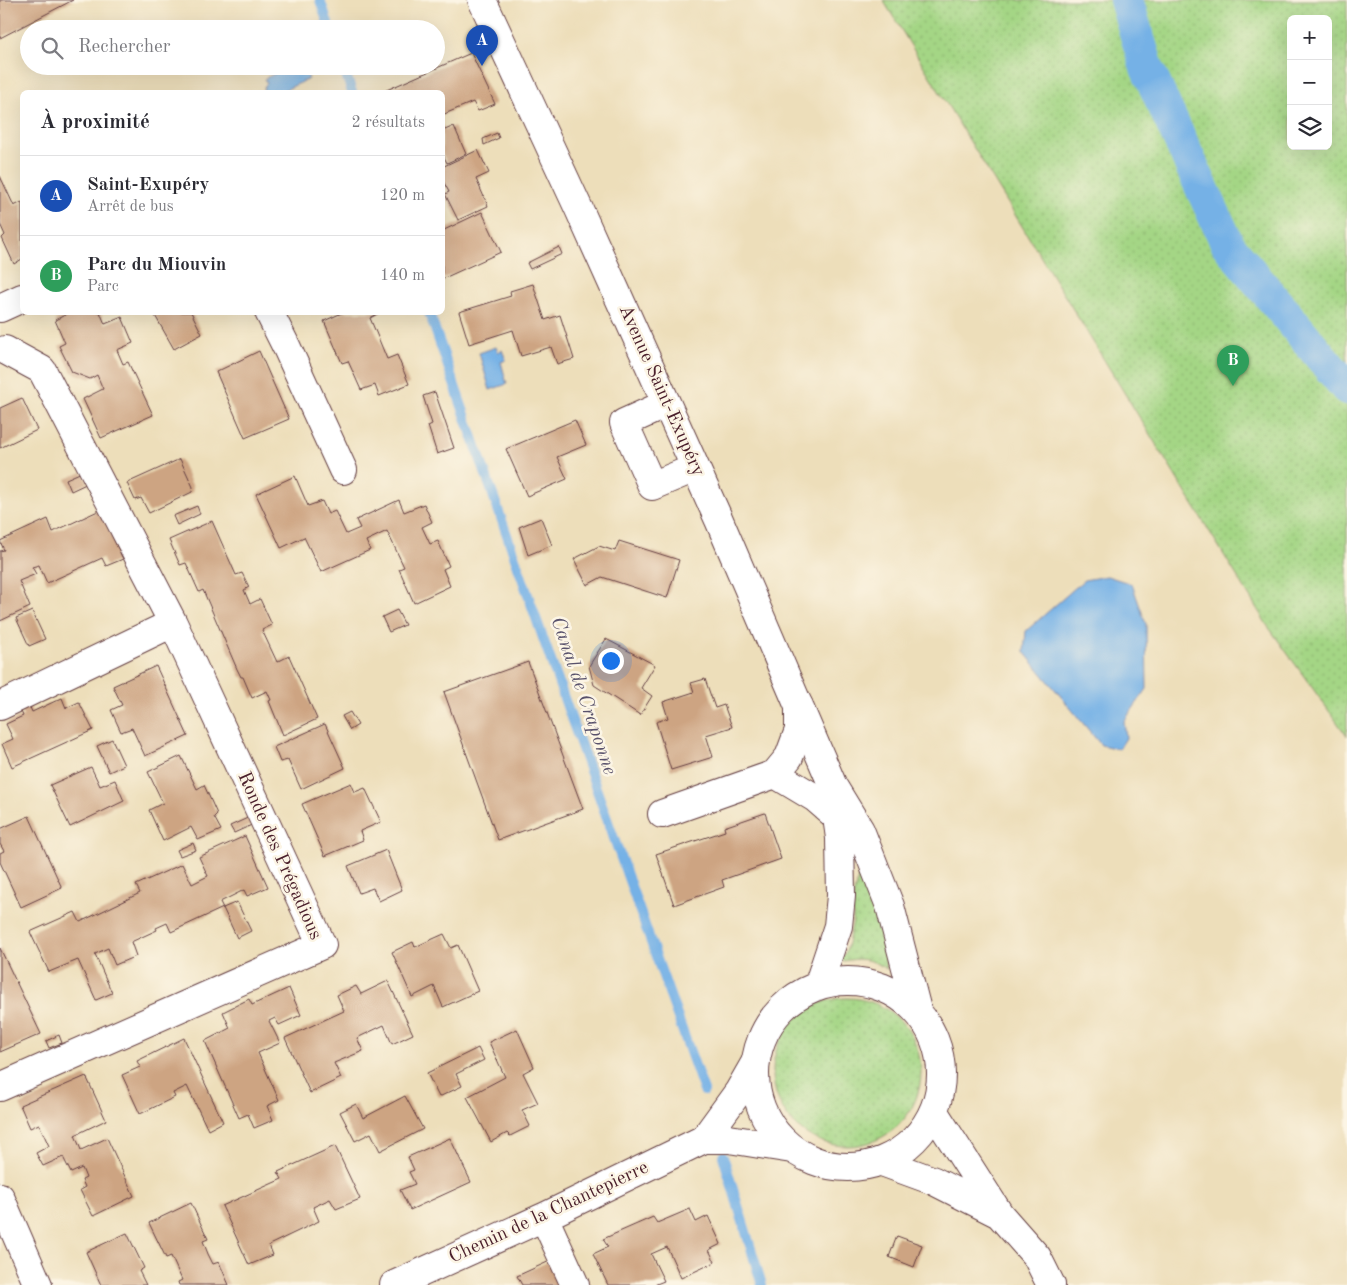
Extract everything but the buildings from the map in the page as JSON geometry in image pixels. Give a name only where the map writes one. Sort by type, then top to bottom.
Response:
[{"type":"street","name":"Avenue Saint-Exupéry","points":[[482,0],[578,207],[695,468],[833,786],[860,830],[890,906],[917,1010]]},
{"type":"street","points":[[0,308],[20,299]]},
{"type":"street","points":[[270,315],[343,470]]},
{"type":"street","points":[[0,706],[173,623],[42,370],[2,349]]},
{"type":"street","points":[[666,404],[624,424],[652,486],[695,468]]},
{"type":"street","name":"Ronde des Prégadious","points":[[0,1087],[322,945],[173,623]]},
{"type":"street","points":[[662,814],[775,774],[789,757],[799,730],[799,706]]},
{"type":"street","points":[[775,774],[815,798],[837,817]]},
{"type":"street","name":"Avenue Saint-Exupéry","points":[[818,986],[838,926],[841,896],[840,838],[833,786]]},
{"type":"street","points":[[825,984],[872,984],[891,990],[917,1010],[935,1038],[942,1068],[934,1112],[913,1142],[882,1162],[851,1168],[824,1164],[792,1149],[729,1139],[704,1139],[739,1091],[755,1062],[766,1031],[788,1003],[818,986],[825,984]]},
{"type":"street","points":[[755,1062],[757,1096],[771,1126],[792,1149]]},
{"type":"street","points":[[934,1112],[1000,1215],[1037,1257],[1051,1285]]},
{"type":"street","name":"Chemin de la Chantepierre","points":[[394,1285],[544,1217],[704,1139]]},
{"type":"street","points":[[882,1162],[934,1181],[1000,1215]]},
{"type":"street","points":[[0,1197],[38,1285]]},
{"type":"street","points":[[544,1217],[574,1285]]},
{"type":"green space","points":[[883,0],[1347,0],[1347,736],[1267,625]]},
{"type":"green space","points":[[860,870],[872,895],[884,934],[886,969],[869,960],[838,962],[846,952],[853,921],[854,893]]},
{"type":"green space","points":[[847,998],[875,1004],[899,1020],[915,1044],[921,1072],[915,1100],[899,1124],[875,1140],[847,1146],[819,1140],[795,1124],[779,1100],[773,1072],[779,1044],[795,1020],[819,1004]]},
{"type":"water","points":[[272,75],[307,75],[309,79],[284,90],[263,90],[267,83],[264,79]]},
{"type":"water","points":[[496,347],[498,352],[502,350],[506,360],[501,362],[507,384],[490,390],[479,353]]},
{"type":"water","points":[[1107,576],[1132,584],[1146,624],[1147,689],[1124,721],[1126,738],[1119,749],[1101,745],[1024,652],[1026,631],[1084,580]]},
{"type":"waterway","name":"Canal de Craponne","points":[[320,0],[327,20]]},
{"type":"waterway","points":[[1126,0],[1147,68],[1228,245],[1347,388]]},
{"type":"waterway","name":"Canal de Craponne","points":[[346,75],[351,90]]},
{"type":"waterway","name":"Canal de Craponne","points":[[430,315],[704,1091]]},
{"type":"waterway","name":"Canal de Craponne","points":[[723,1156],[762,1285]]},
{"type":"place","name":"Saint-Exupéry","points":[[482,66]]},
{"type":"place","name":"Parc du Miouvin","points":[[1233,386]]}]
